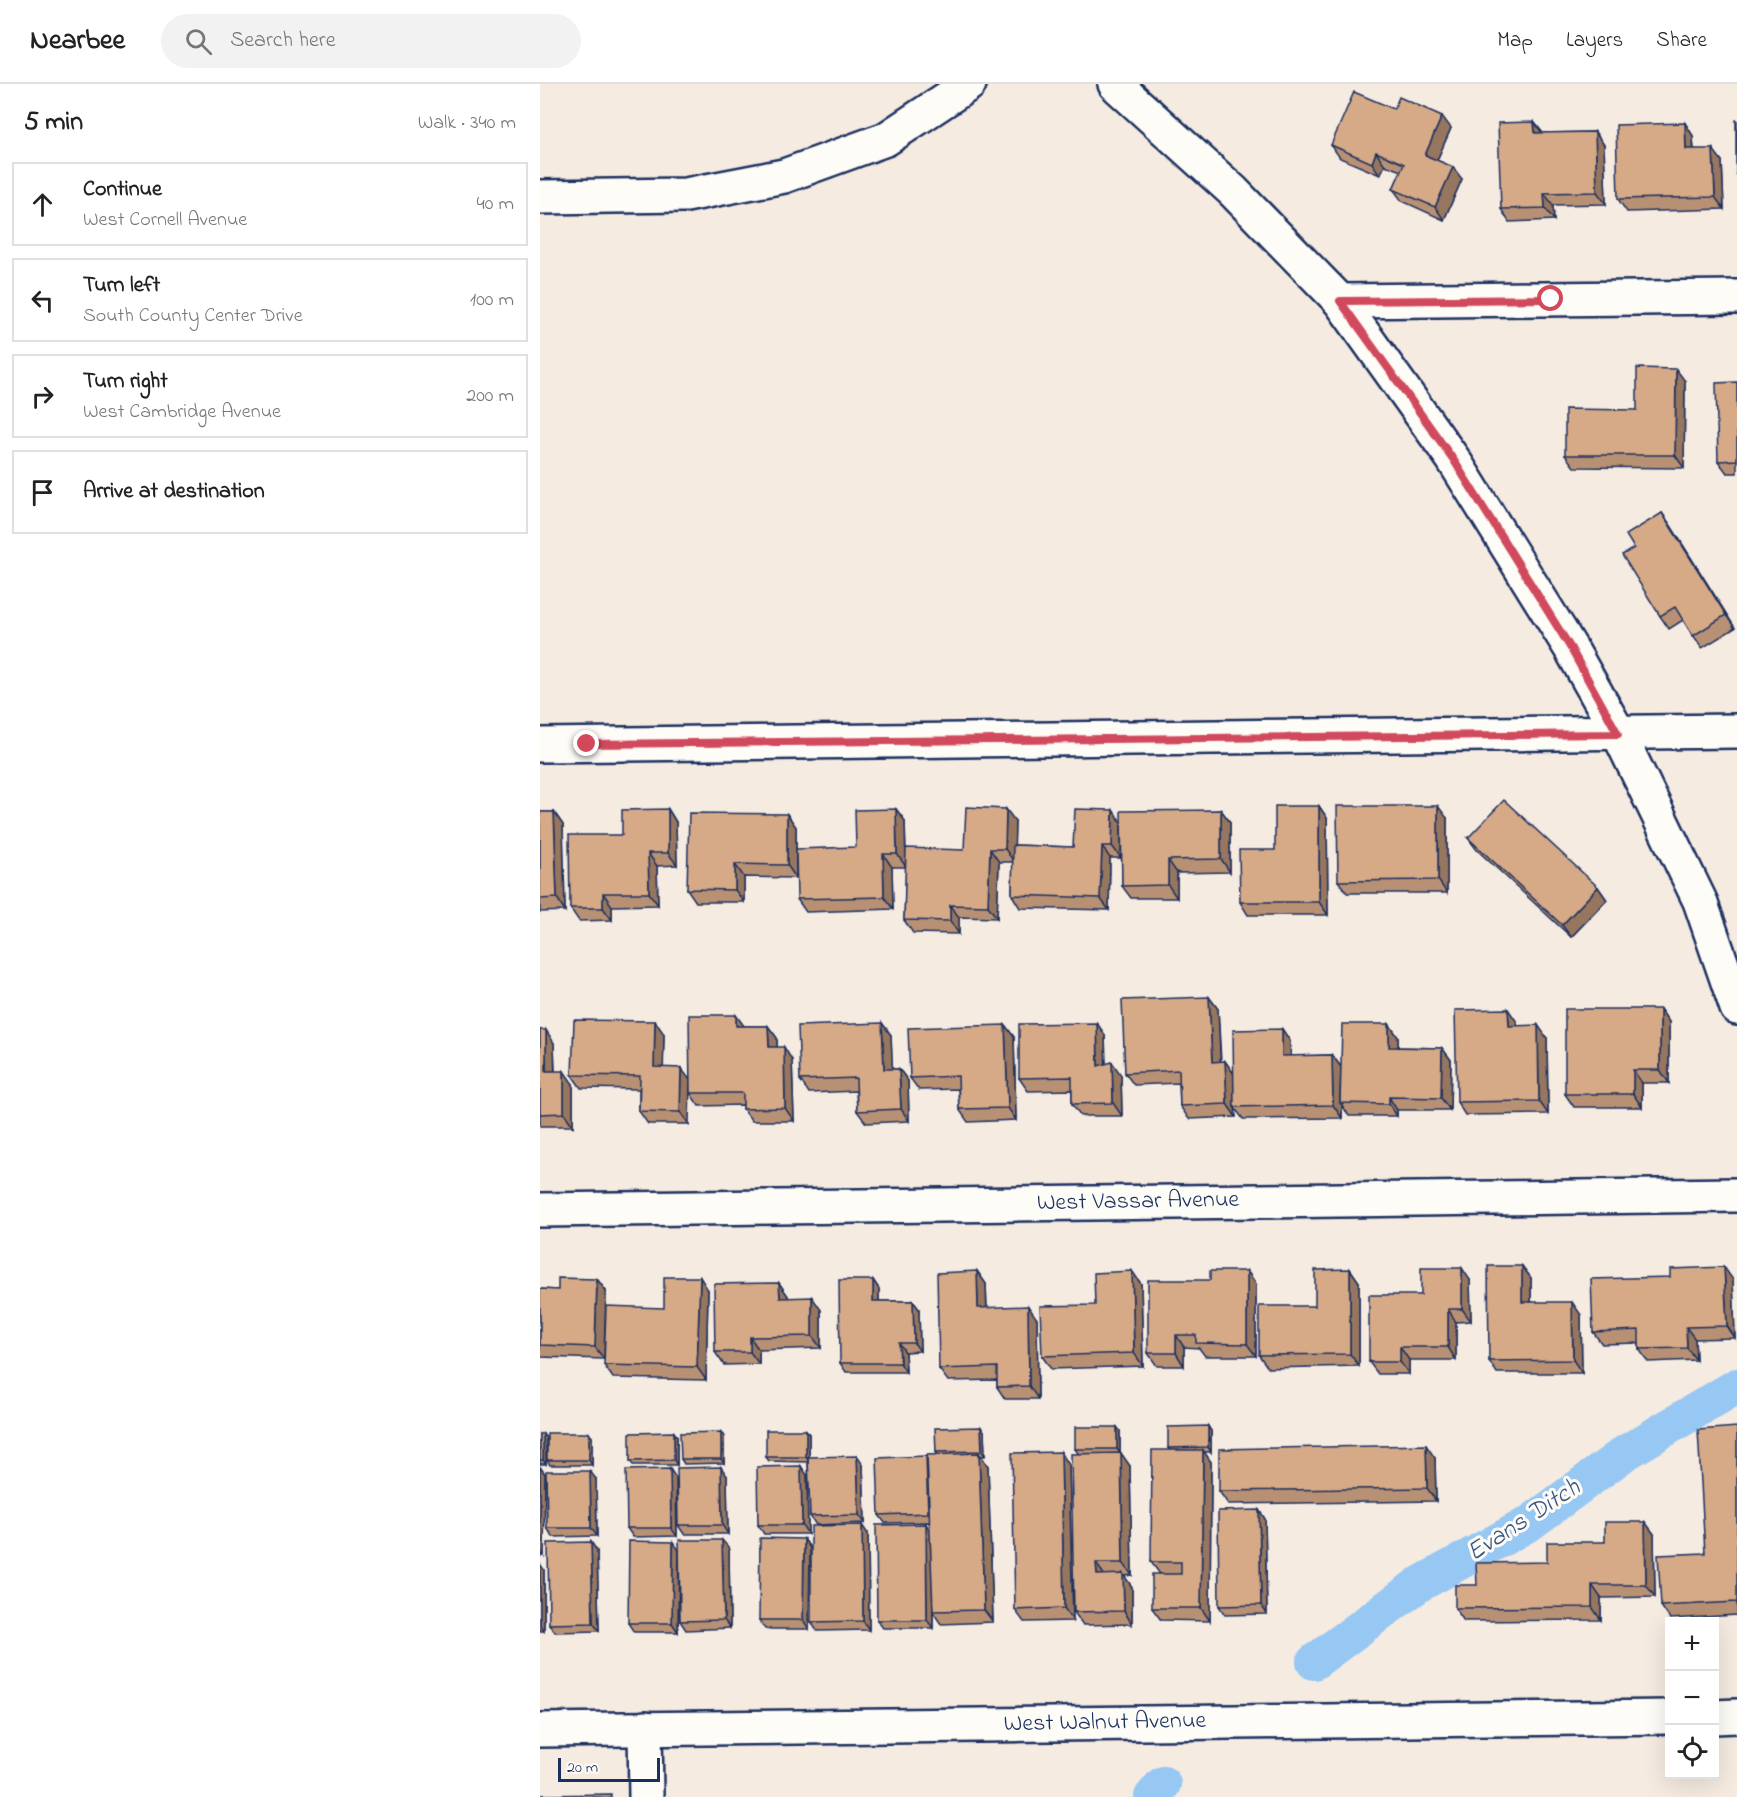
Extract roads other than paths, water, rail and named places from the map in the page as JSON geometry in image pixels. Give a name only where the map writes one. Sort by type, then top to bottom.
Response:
[{"type":"street","points":[[540,197],[687,195],[784,176],[886,139],[969,84]]},
{"type":"street","points":[[1115,84],[1233,191],[1340,301],[1453,459],[1570,647],[1618,734],[1700,901],[1737,1008]]},
{"type":"street","points":[[1340,301],[1737,297]]},
{"type":"street","points":[[540,745],[1737,731]]},
{"type":"street","name":"West Vassar Avenue","points":[[540,1210],[1737,1195]]},
{"type":"street","points":[[1719,1717],[1737,1716]]},
{"type":"street","name":"West Walnut Avenue","points":[[540,1730],[1665,1717]]},
{"type":"street","points":[[645,1728],[646,1797]]},
{"type":"waterway","name":"Evans Ditch","points":[[1314,1662],[1418,1585],[1530,1523],[1625,1453],[1737,1386]]},
{"type":"waterway","name":"Evans Ditch","points":[[1152,1797],[1163,1784]]}]
